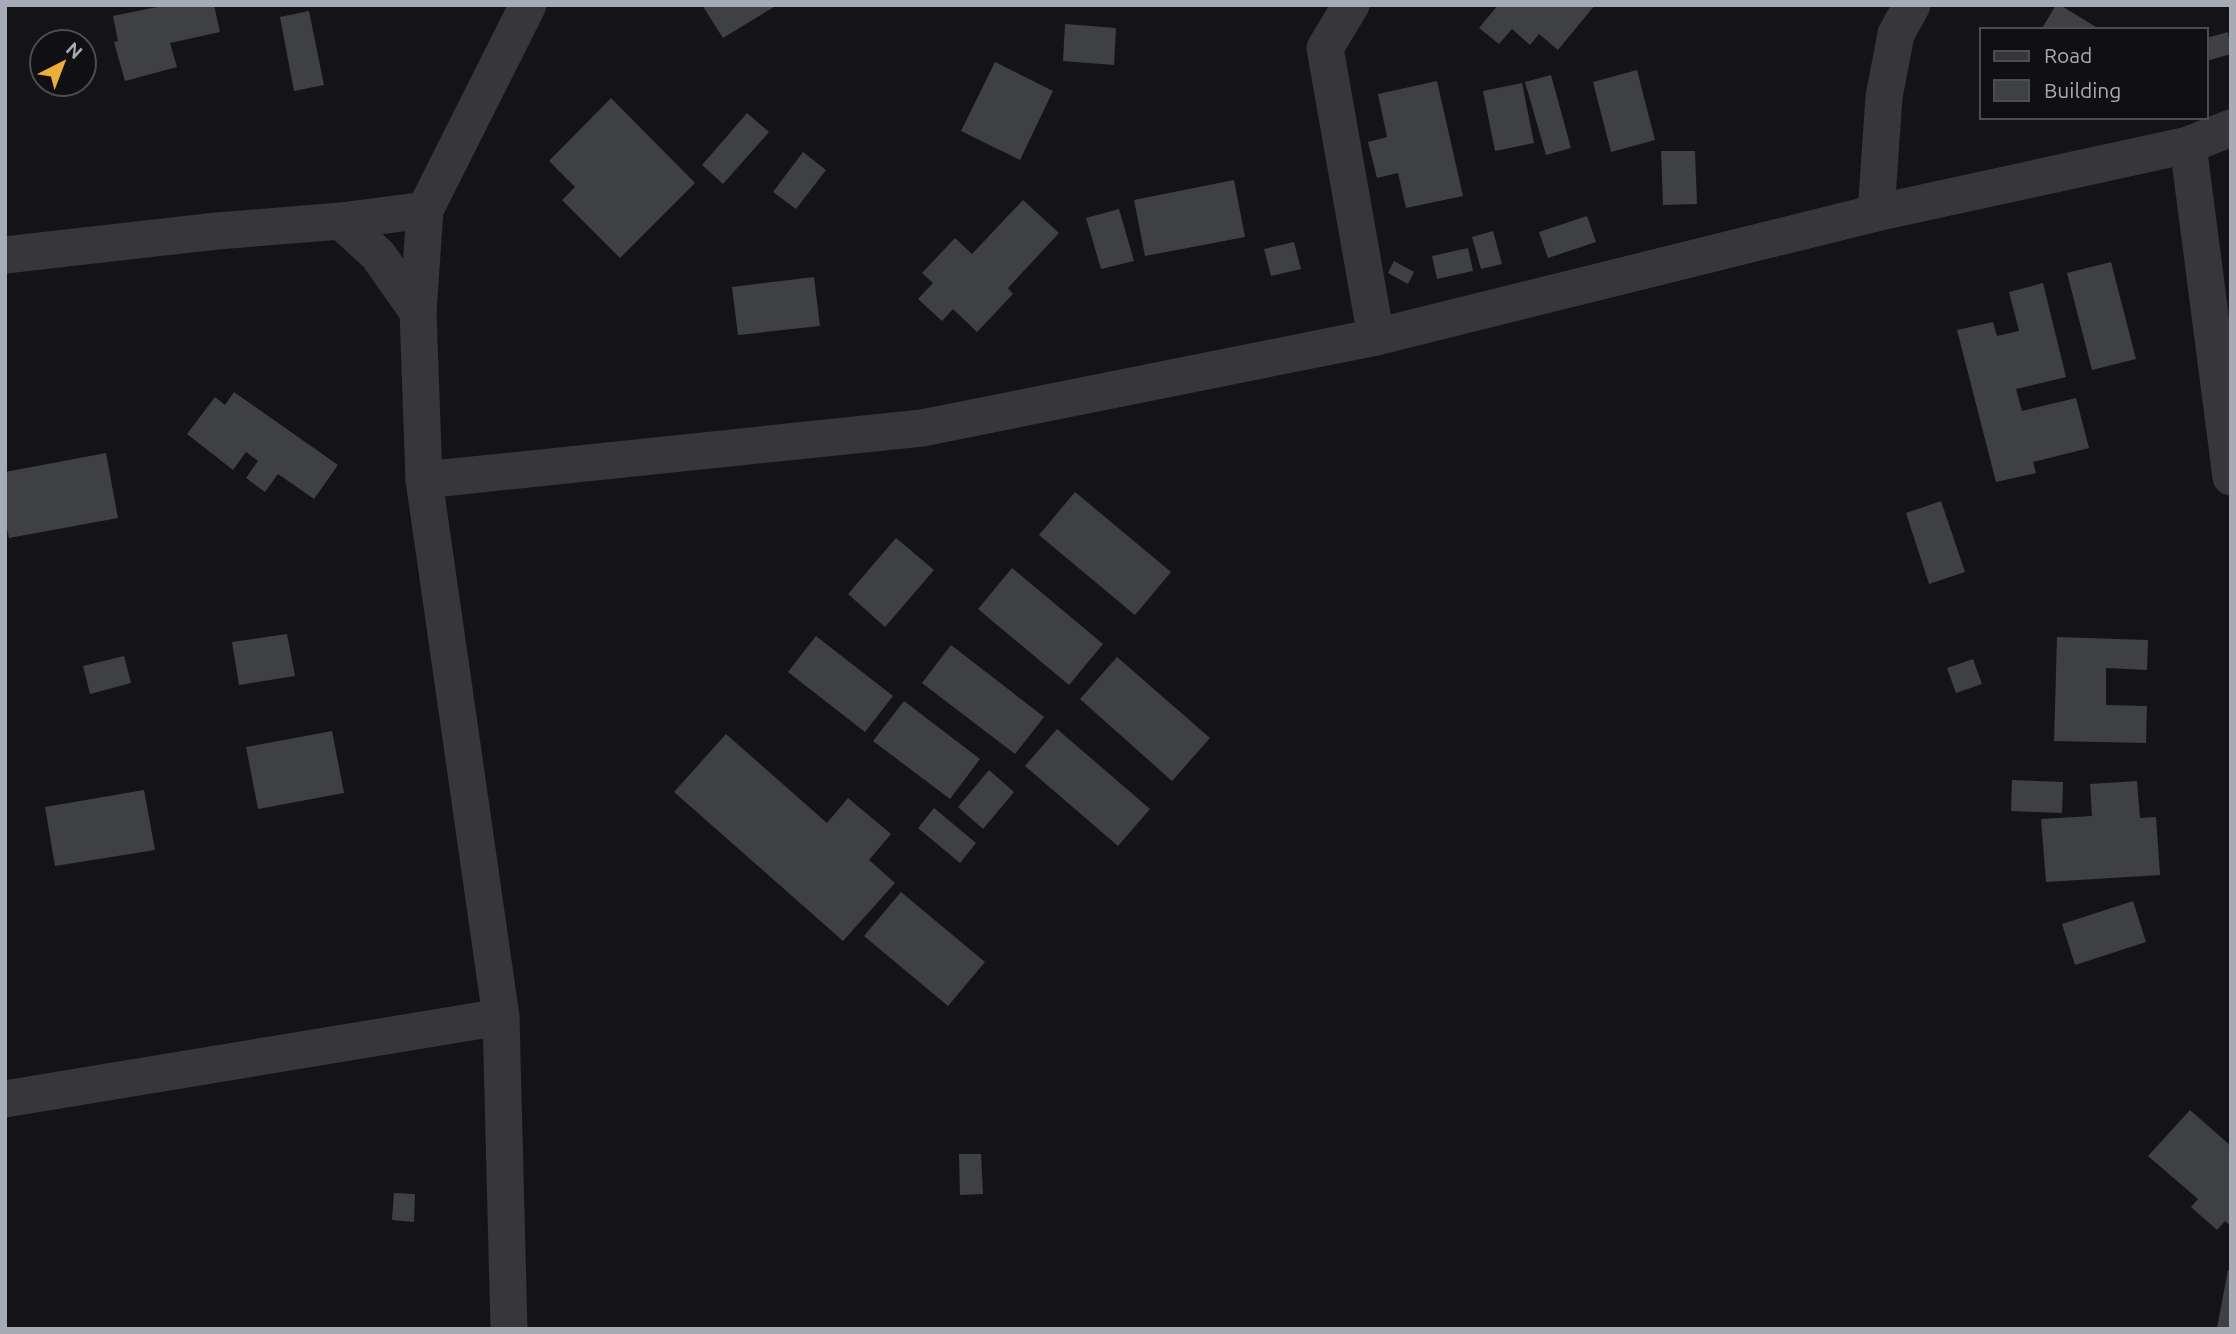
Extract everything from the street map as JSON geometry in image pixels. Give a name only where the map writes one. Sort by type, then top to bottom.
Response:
[{"type":"street","points":[[509,1329],[500,1017],[424,480],[418,312],[425,210],[528,5]]},
{"type":"street","points":[[1351,5],[1325,48],[1376,337]]},
{"type":"street","points":[[1876,213],[1884,97],[1896,34],[1912,5]]},
{"type":"street","points":[[424,480],[922,428],[1376,337],[1876,213],[2188,145],[2231,128]]},
{"type":"street","points":[[2188,145],[2231,477]]},
{"type":"street","points":[[5,255],[425,210]]},
{"type":"street","points":[[341,221],[378,255],[418,312]]},
{"type":"street","points":[[5,1099],[500,1017]]},
{"type":"building","points":[[167,5],[214,5],[220,32],[170,43],[177,67],[125,81],[114,42],[118,41],[113,16]]},
{"type":"building","points":[[702,5],[777,5],[723,38]]},
{"type":"building","points":[[1498,5],[1595,5],[1558,50],[1539,34],[1530,45],[1512,29],[1499,44],[1479,28]]},
{"type":"building","points":[[2056,5],[2060,5],[2098,28],[2042,28]]},
{"type":"building","points":[[309,11],[324,85],[294,91],[280,17]]},
{"type":"building","points":[[1065,24],[1116,28],[1114,65],[1063,61]]},
{"type":"building","points":[[2228,32],[2231,54],[2208,60],[2208,37]]},
{"type":"building","points":[[995,62],[1053,91],[1020,160],[961,131]]},
{"type":"building","points":[[1637,70],[1655,140],[1611,152],[1593,82]]},
{"type":"building","points":[[1551,75],[1571,148],[1546,155],[1525,82]]},
{"type":"building","points":[[1437,81],[1463,196],[1406,208],[1398,173],[1377,178],[1368,142],[1387,137],[1378,94]]},
{"type":"building","points":[[1522,83],[1534,143],[1495,151],[1483,91]]},
{"type":"building","points":[[611,98],[695,183],[620,258],[562,200],[575,187],[549,161]]},
{"type":"building","points":[[747,113],[769,132],[723,184],[702,165]]},
{"type":"building","points":[[1661,151],[1695,151],[1697,204],[1663,205]]},
{"type":"building","points":[[803,152],[826,170],[796,209],[773,192]]},
{"type":"building","points":[[1234,180],[1245,237],[1145,256],[1134,200]]},
{"type":"building","points":[[1023,200],[1059,233],[1008,288],[1013,294],[977,332],[953,309],[942,321],[918,299],[933,283],[922,273],[955,238],[972,254]]},
{"type":"building","points":[[1119,209],[1134,261],[1101,269],[1086,218]]},
{"type":"building","points":[[1587,216],[1596,242],[1548,258],[1539,232]]},
{"type":"building","points":[[1493,231],[1502,264],[1481,269],[1472,237]]},
{"type":"building","points":[[1294,242],[1301,269],[1271,276],[1264,249]]},
{"type":"building","points":[[1468,248],[1473,271],[1437,279],[1432,256]]},
{"type":"building","points":[[1394,261],[1414,272],[1408,284],[1388,273]]},
{"type":"building","points":[[2111,262],[2136,359],[2092,370],[2067,273]]},
{"type":"building","points":[[814,277],[820,326],[738,335],[732,287]]},
{"type":"building","points":[[2043,283],[2066,377],[2016,389],[2022,411],[2076,398],[2089,448],[2033,462],[2036,473],[1996,482],[1957,330],[1993,322],[1997,336],[2019,331],[2009,292]]},
{"type":"building","points":[[234,392],[338,465],[314,499],[278,474],[265,492],[246,478],[258,461],[246,452],[233,470],[187,434],[215,397],[225,405]]},
{"type":"building","points":[[106,453],[118,518],[9,538],[5,519],[5,472]]},
{"type":"building","points":[[1075,492],[1171,572],[1135,615],[1039,535]]},
{"type":"building","points":[[1941,501],[1965,572],[1929,584],[1906,513]]},
{"type":"building","points":[[896,538],[934,570],[885,627],[848,594]]},
{"type":"building","points":[[1012,568],[1103,644],[1069,685],[978,609]]},
{"type":"building","points":[[287,634],[295,676],[239,685],[232,642]]},
{"type":"building","points":[[816,636],[893,696],[865,732],[788,672]]},
{"type":"building","points":[[2057,637],[2148,640],[2147,670],[2106,668],[2106,705],[2147,706],[2146,743],[2054,741]]},
{"type":"building","points":[[951,645],[1044,717],[1015,754],[922,683]]},
{"type":"building","points":[[124,656],[131,683],[90,694],[83,666]]},
{"type":"building","points":[[1117,657],[1210,738],[1172,781],[1080,699]]},
{"type":"building","points":[[1973,659],[1982,684],[1956,693],[1947,668]]},
{"type":"building","points":[[904,701],[980,759],[950,799],[873,741]]},
{"type":"building","points":[[1057,729],[1150,809],[1118,846],[1025,766]]},
{"type":"building","points":[[332,731],[344,793],[258,809],[246,747]]},
{"type":"building","points":[[726,734],[827,823],[848,798],[891,834],[869,860],[895,883],[843,941],[674,792]]},
{"type":"building","points":[[989,770],[1014,792],[983,829],[958,807]]},
{"type":"building","points":[[2012,780],[2063,782],[2062,813],[2011,811]]},
{"type":"building","points":[[2137,781],[2140,818],[2156,817],[2160,875],[2046,882],[2041,819],[2092,816],[2090,784]]},
{"type":"building","points":[[144,790],[155,850],[55,866],[45,807]]},
{"type":"building","points":[[934,808],[976,843],[960,863],[918,828]]},
{"type":"building","points":[[901,892],[985,962],[948,1006],[864,936]]},
{"type":"building","points":[[2133,901],[2146,942],[2075,965],[2062,924]]},
{"type":"building","points":[[2190,1110],[2231,1146],[2231,1226],[2225,1221],[2217,1230],[2191,1207],[2198,1199],[2148,1156]]},
{"type":"building","points":[[959,1154],[981,1154],[983,1194],[960,1195]]},
{"type":"building","points":[[394,1193],[415,1194],[414,1222],[392,1220]]},
{"type":"building","points":[[2228,1270],[2231,1271],[2231,1329],[2219,1329],[2217,1328]]}]
